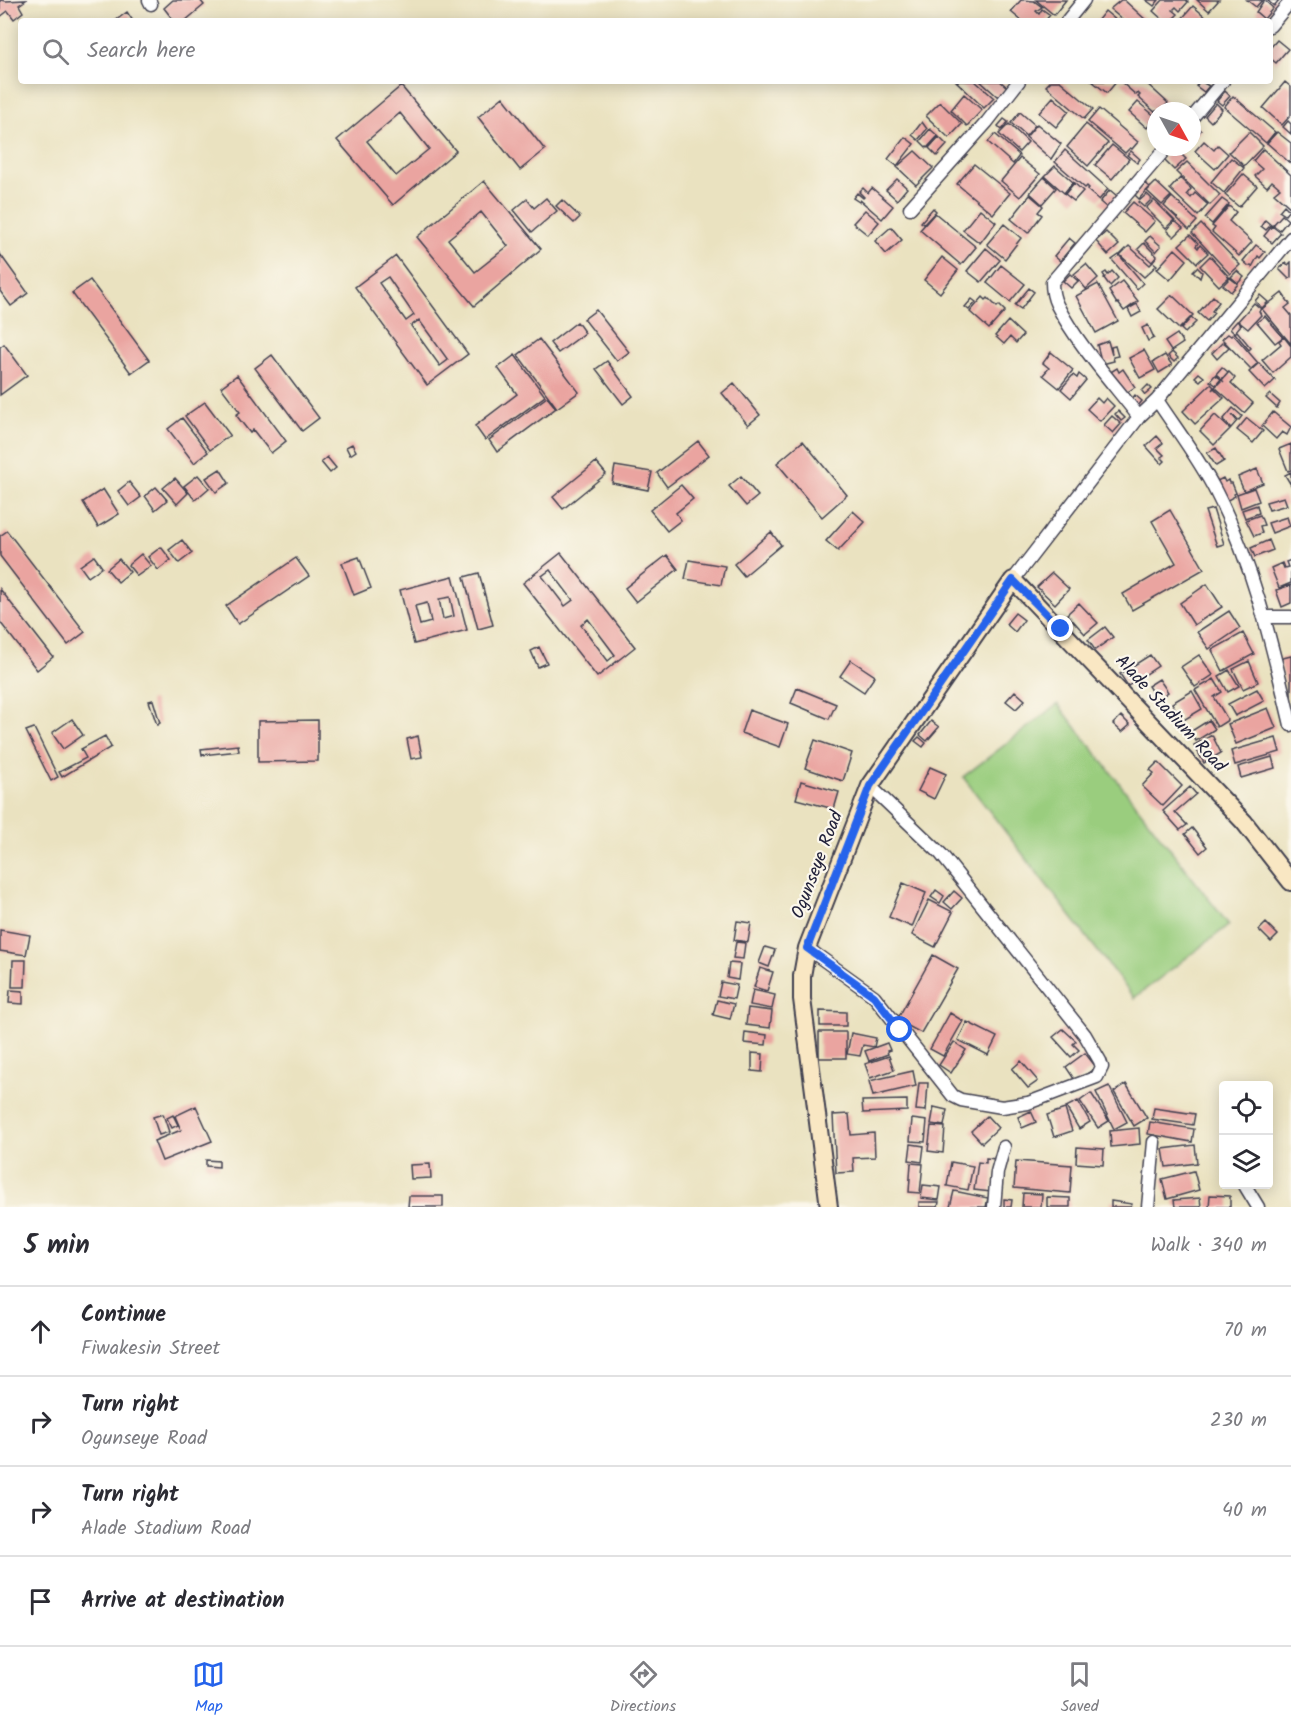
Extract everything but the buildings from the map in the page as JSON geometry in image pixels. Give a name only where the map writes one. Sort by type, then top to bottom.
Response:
[{"type":"street","points":[[1069,18],[1084,0]]},
{"type":"street","points":[[1273,23],[1291,2]]},
{"type":"street","points":[[910,208],[987,122],[1017,84]]},
{"type":"street","points":[[1201,107],[1220,84]]},
{"type":"street","points":[[1138,417],[1082,343],[1056,304],[1052,282],[1159,156]]},
{"type":"street","points":[[1013,580],[1138,417],[1157,400],[1291,238]]},
{"type":"street","points":[[1157,400],[1216,490],[1245,559],[1265,617],[1291,726]]},
{"type":"street","name":"Ogunseye Road","points":[[829,1207],[802,999],[802,976],[807,948],[870,786],[1013,580]]},
{"type":"street","name":"Alade Stadium Road","points":[[1013,580],[1244,822],[1291,882]]},
{"type":"street","points":[[1265,617],[1291,617]]},
{"type":"street","points":[[807,948],[874,996],[953,1096],[961,1100],[1002,1107],[1028,1103],[1097,1077],[1102,1067],[1085,1035],[941,854],[870,786]]},
{"type":"street","points":[[1148,1207],[1154,1142]]},
{"type":"street","points":[[994,1207],[997,1172],[1004,1147]]},
{"type":"street","points":[[1247,1189],[1258,1207]]},
{"type":"green space","points":[[1058,704],[1229,925],[1134,998],[963,777]]},
{"type":"route","points":[[900,1030],[874,996],[807,948],[830,885],[870,786],[1013,580],[1061,629]]}]
